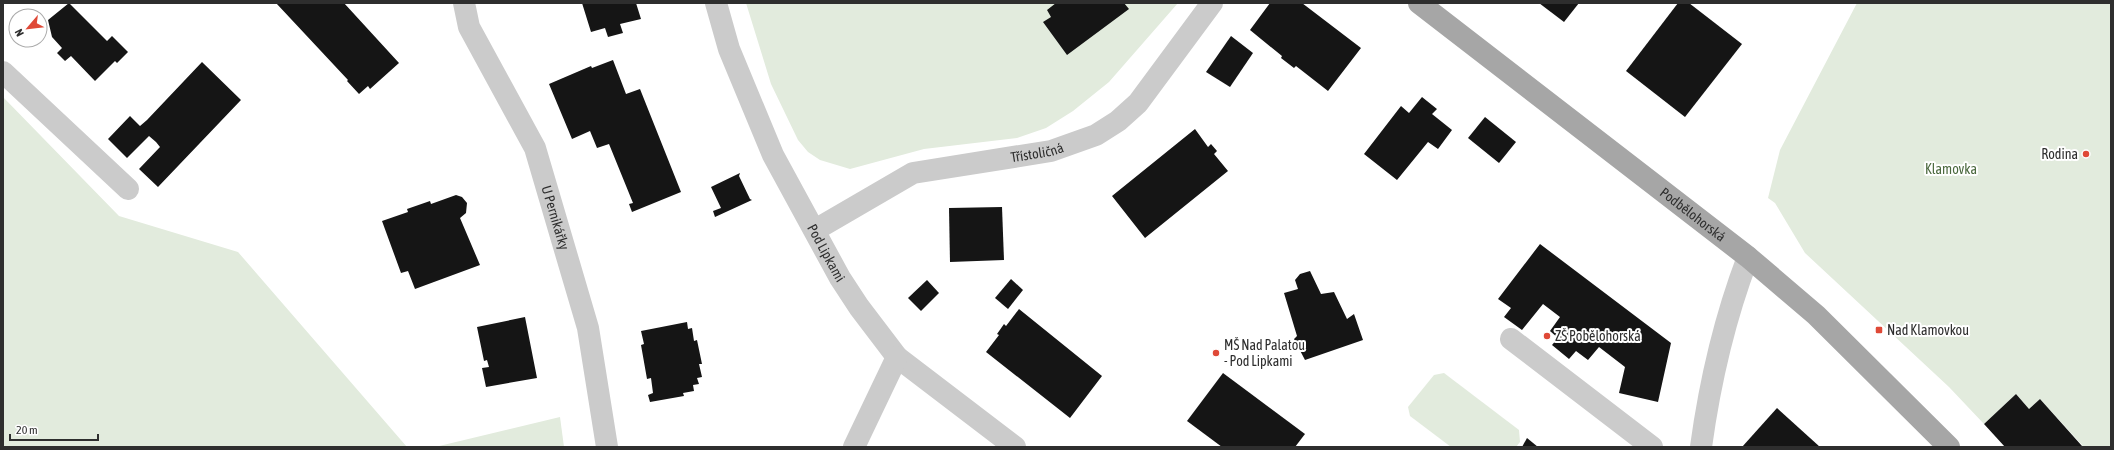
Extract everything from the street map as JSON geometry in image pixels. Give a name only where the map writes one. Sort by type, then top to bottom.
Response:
[{"type":"main road","name":"Podbělohorská","points":[[1419,3],[1748,257],[1816,315],[1949,447]]},
{"type":"street","name":"U Pernikářky","points":[[464,3],[469,27],[535,148],[588,328],[607,447]]},
{"type":"street","name":"Pod Lipkami","points":[[716,3],[729,49],[773,155],[844,284],[897,357],[1015,447]]},
{"type":"street","name":"Třístoličná","points":[[815,230],[914,173],[1051,151],[1096,135],[1118,121],[1138,104],[1212,3]]},
{"type":"street","points":[[3,72],[128,188]]},
{"type":"street","points":[[1701,447],[1709,391],[1721,340],[1731,302],[1748,257]]},
{"type":"street","points":[[1512,339],[1652,447]]},
{"type":"street","points":[[854,447],[897,357]]},
{"type":"green space","points":[[746,3],[1178,3],[1109,82],[1073,111],[1046,128],[1017,138],[924,149],[850,169],[820,160],[808,152],[798,140],[771,84]]},
{"type":"green space","name":"Klamovka","points":[[1857,3],[2111,3],[2111,447],[2081,447],[2082,445],[2040,399],[2029,409],[2016,394],[1984,424],[1949,387],[1805,253],[1775,203],[1768,198],[1780,150]]},
{"type":"green space","points":[[3,97],[119,216],[238,252],[407,447],[3,447]]},
{"type":"green space","points":[[1444,373],[1519,430],[1520,442],[1516,447],[1451,447],[1410,416],[1408,407],[1434,375]]},
{"type":"green space","points":[[560,417],[564,447],[435,447]]},
{"type":"building","points":[[69,3],[107,41],[112,36],[128,52],[117,63],[115,61],[95,81],[71,56],[65,61],[57,53],[62,48],[52,37],[48,20]]},
{"type":"building","points":[[276,3],[344,3],[399,63],[370,89],[368,86],[359,94],[347,81],[348,80]]},
{"type":"building","points":[[582,3],[636,3],[641,19],[620,24],[623,33],[608,37],[605,28],[591,32]]},
{"type":"building","points":[[1056,3],[1124,3],[1129,9],[1067,55],[1043,22],[1051,17],[1047,10]]},
{"type":"building","points":[[1270,3],[1302,3],[1361,48],[1328,91],[1296,66],[1294,68],[1281,58],[1282,56],[1250,30]]},
{"type":"building","points":[[1539,3],[1579,3],[1564,22]]},
{"type":"building","points":[[1678,3],[1689,3],[1742,44],[1685,117],[1626,71]]},
{"type":"building","points":[[1231,36],[1253,53],[1230,87],[1206,72]]},
{"type":"building","points":[[613,60],[626,94],[640,89],[681,192],[632,212],[629,204],[633,203],[609,144],[597,148],[590,131],[572,139],[549,84],[591,66],[592,68]]},
{"type":"building","points":[[202,62],[241,100],[158,187],[139,169],[160,147],[156,142],[149,136],[127,158],[108,139],[130,116],[140,126]]},
{"type":"building","points":[[1422,97],[1437,109],[1432,114],[1452,130],[1438,149],[1428,142],[1397,180],[1364,154],[1401,106],[1409,113]]},
{"type":"building","points":[[1485,117],[1516,142],[1499,163],[1468,138]]},
{"type":"building","points":[[1195,129],[1208,147],[1211,144],[1217,151],[1214,154],[1228,171],[1145,238],[1112,196]]},
{"type":"building","points":[[740,173],[739,176],[750,199],[752,200],[715,217],[713,211],[721,208],[711,187]]},
{"type":"building","points":[[456,195],[462,197],[467,203],[466,213],[460,218],[480,265],[415,289],[408,271],[401,273],[382,221],[408,212],[407,209],[430,201],[431,204]]},
{"type":"building","points":[[1002,207],[1004,260],[950,262],[949,208]]},
{"type":"building","points":[[1540,244],[1671,343],[1658,402],[1619,393],[1625,367],[1599,347],[1588,360],[1576,351],[1569,359],[1552,345],[1558,338],[1550,331],[1560,317],[1543,304],[1522,330],[1504,317],[1511,308],[1498,299]]},
{"type":"building","points":[[1310,271],[1321,294],[1334,292],[1347,319],[1354,314],[1363,340],[1305,360],[1294,339],[1297,336],[1284,293],[1298,289],[1295,280],[1300,274]]},
{"type":"building","points":[[1011,279],[1023,290],[1008,309],[995,298]]},
{"type":"building","points":[[927,280],[939,293],[921,311],[908,298]]},
{"type":"building","points":[[1019,309],[1102,376],[1070,418],[986,352],[999,335],[997,334],[1004,324],[1006,326]]},
{"type":"building","points":[[525,317],[537,378],[486,387],[482,368],[489,367],[487,360],[484,361],[477,327]]},
{"type":"building","points":[[687,322],[688,329],[692,328],[694,341],[697,340],[702,364],[699,364],[702,377],[697,378],[699,384],[693,385],[694,391],[683,393],[684,396],[650,402],[648,395],[653,393],[651,378],[647,379],[641,345],[644,344],[641,331]]},
{"type":"building","points":[[1223,373],[1305,434],[1295,447],[1222,447],[1187,421]]},
{"type":"building","points":[[2016,394],[2029,409],[2040,399],[2082,446],[2005,447],[1984,424]]},
{"type":"building","points":[[1777,408],[1820,447],[1742,447]]},
{"type":"building","points":[[1527,438],[1538,447],[1522,447]]},
{"type":"place","name":"Rodina","points":[[2086,154]]},
{"type":"place","name":"Nad Klamovkou","points":[[1879,330]]},
{"type":"place","name":"ZŠ Pobělohorská","points":[[1547,336]]},
{"type":"place","name":"MŠ Nad Palatou - Pod Lipkami","points":[[1216,353]]}]
